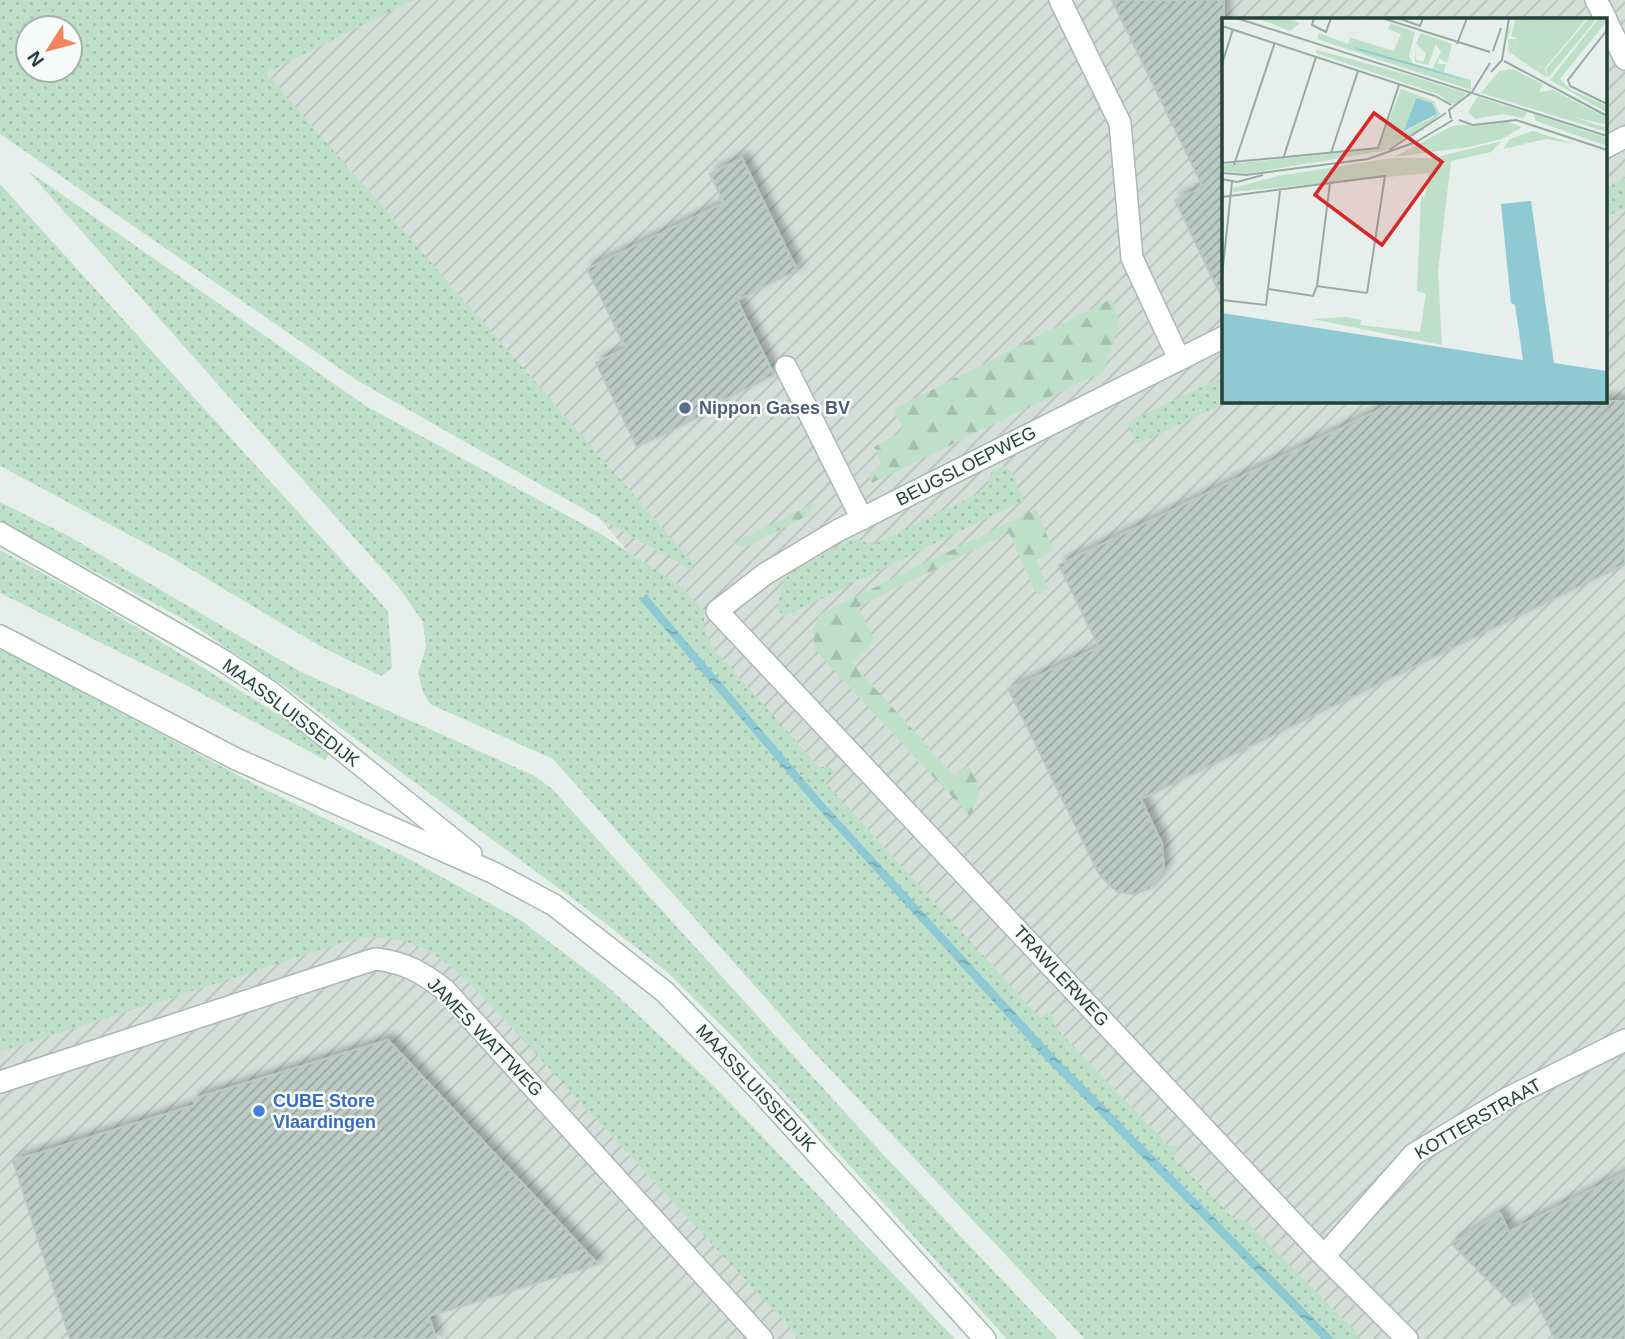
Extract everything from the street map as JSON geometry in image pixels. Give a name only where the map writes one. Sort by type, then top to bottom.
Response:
[{"type":"street","points":[[1060,0],[1120,123],[1132,258],[1179,359]]},
{"type":"street","points":[[1596,0],[1604,18]]},
{"type":"street","points":[[1608,26],[1625,59]]},
{"type":"street","points":[[1608,146],[1625,137]]},
{"type":"street","name":"BEUGSLOEPWEG","points":[[717,611],[765,574],[862,519],[1222,338]]},
{"type":"street","points":[[786,367],[862,519]]},
{"type":"street","name":"MAASSLUISSEDIJK","points":[[0,533],[224,662],[269,691],[494,873]]},
{"type":"street","name":"TRAWLERWEG","points":[[717,611],[1324,1256],[1407,1339]]},
{"type":"street","name":"MAASSLUISSEDIJK","points":[[0,636],[236,759],[494,873],[554,905],[665,992],[763,1094],[985,1339]]},
{"type":"street","name":"JAMES WATTWEG","points":[[0,1082],[375,959],[396,961],[420,970],[445,990],[762,1339]]},
{"type":"street","name":"KOTTERSTRAAT","points":[[1324,1256],[1415,1154],[1508,1098],[1625,1040]]},
{"type":"shaded area","points":[[21,0],[1625,0],[1625,1339],[1341,1339],[1053,1051],[595,513],[84,41],[84,14],[46,14]]},
{"type":"shaded area","points":[[336,908],[457,939],[827,1339],[0,1339],[0,1036]]},
{"type":"green space","points":[[0,0],[414,0],[266,73],[694,564],[691,570],[358,381],[0,134]]},
{"type":"green space","points":[[28,171],[366,406],[601,534],[682,587],[704,611],[704,628],[712,647],[819,767],[830,767],[836,772],[825,782],[1040,1018],[1051,1011],[1054,1026],[1168,1145],[1178,1147],[1174,1158],[1234,1219],[1245,1220],[1357,1333],[1359,1339],[1085,1339],[810,1048],[553,759],[430,704],[423,692],[418,673],[426,647],[423,622],[400,589]]},
{"type":"green space","points":[[1625,178],[1625,208],[1608,216],[1608,187]]},
{"type":"green space","points":[[0,184],[388,611],[392,668],[381,676],[318,645],[167,555],[0,466]]},
{"type":"green space","points":[[1111,299],[1120,323],[1104,371],[872,483],[869,473],[882,466],[874,447],[904,430],[894,409]]},
{"type":"green space","points":[[1222,377],[1222,402],[1228,402],[1137,444],[1127,423]]},
{"type":"green space","points":[[1003,466],[1011,471],[1024,500],[784,617],[777,608],[783,581],[798,567],[853,539],[874,544],[985,490],[992,471]]},
{"type":"green space","points":[[0,502],[67,535],[301,672],[535,776],[552,789],[880,1151],[1058,1339],[1007,1339],[732,1036],[666,971],[587,909],[281,684],[185,620],[0,521]]},
{"type":"green space","points":[[814,503],[809,515],[746,547],[732,544]]},
{"type":"green space","points":[[1036,509],[1053,550],[1036,560],[1049,589],[1037,595],[1009,533],[858,607],[875,641],[853,664],[955,776],[967,766],[973,772],[979,790],[970,816],[815,650],[813,630],[820,614]]},
{"type":"green space","points":[[0,550],[168,646],[332,749],[325,760],[180,682],[0,593]]},
{"type":"green space","points":[[0,648],[260,787],[409,859],[522,921],[606,985],[716,1088],[955,1339],[800,1339],[485,999],[457,972],[430,952],[399,940],[359,938],[0,1052]]},
{"type":"water","points":[[646,594],[822,801],[1053,1054],[1334,1339],[1322,1339],[1047,1061],[814,804],[640,600]]},
{"type":"building","points":[[1112,0],[1224,0],[1222,298],[1175,200],[1203,187]]},
{"type":"building","points":[[742,158],[797,270],[737,300],[774,375],[719,402],[721,406],[637,447],[596,363],[626,348],[587,269],[724,203],[710,174]]},
{"type":"building","points":[[1625,401],[1625,564],[1141,799],[1162,844],[1164,869],[1149,889],[1134,894],[1117,892],[1099,874],[1009,690],[1099,647],[1059,565],[1395,402]]},
{"type":"building","points":[[388,1040],[598,1264],[429,1316],[436,1339],[70,1339],[13,1161],[195,1105],[193,1099]]},
{"type":"building","points":[[1625,1173],[1625,1339],[1555,1339],[1531,1291],[1514,1306],[1452,1244],[1500,1213],[1509,1232]]},
{"type":"place","name":"Nippon Gases BV","points":[[685,408]]},
{"type":"place","name":"CUBE Store Vlaardingen","points":[[259,1111]]}]
